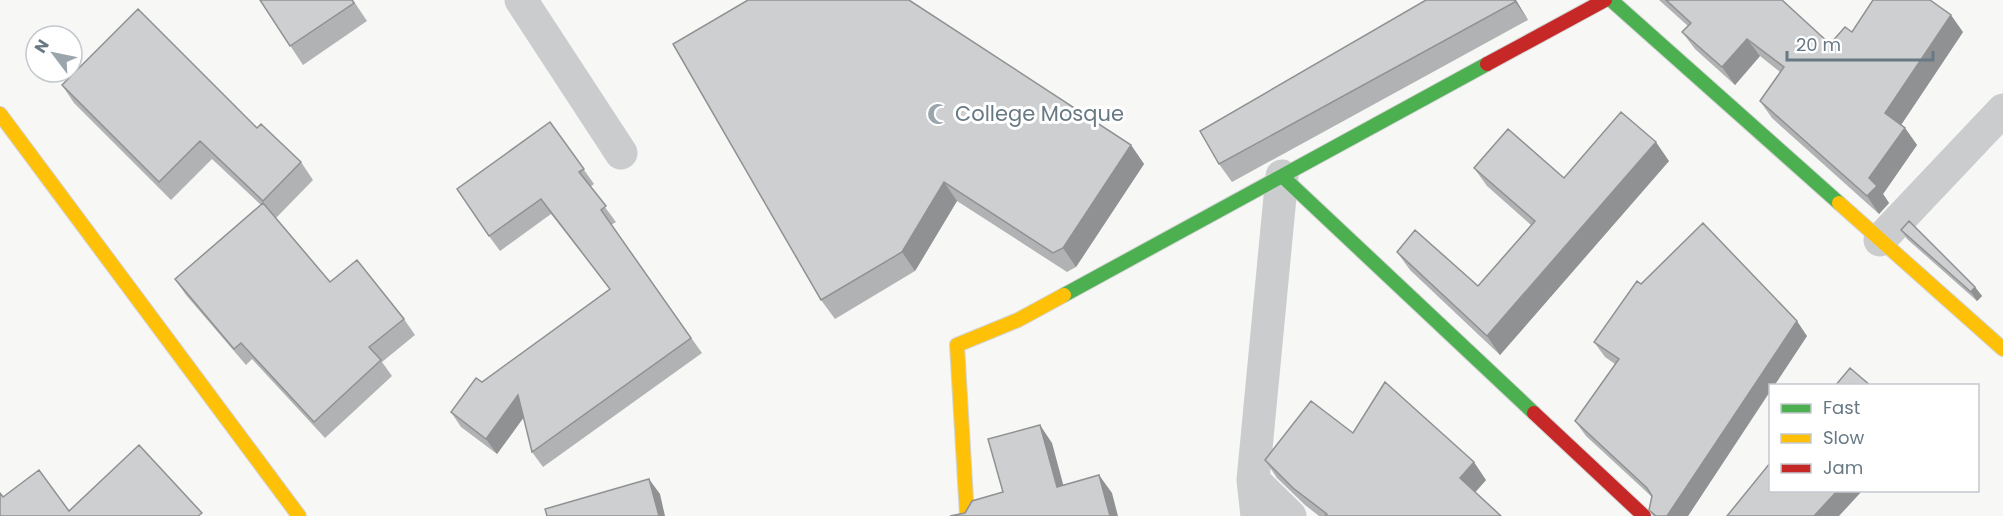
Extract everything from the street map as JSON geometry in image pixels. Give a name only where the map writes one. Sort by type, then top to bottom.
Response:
[{"type":"street","points":[[521,0],[621,153]]},
{"type":"street","points":[[967,516],[957,345],[1018,320],[1605,0]]},
{"type":"street","points":[[1611,0],[2003,349]]},
{"type":"street","points":[[1880,240],[2003,110]]},
{"type":"street","points":[[0,114],[299,516]]},
{"type":"street","points":[[1257,516],[1253,480],[1282,176]]},
{"type":"street","points":[[1282,176],[1644,516]]},
{"type":"street","points":[[1253,480],[1290,516]]},
{"type":"building","points":[[260,0],[352,0],[354,3],[290,46]]},
{"type":"building","points":[[748,0],[909,0],[1131,145],[1063,248],[1053,253],[944,182],[902,252],[821,300],[673,44]]},
{"type":"building","points":[[1426,0],[1514,0],[1515,2],[1219,164],[1200,131]]},
{"type":"building","points":[[1666,0],[1782,0],[1830,44],[1845,27],[1852,32],[1873,0],[1930,0],[1951,15],[1885,113],[1905,128],[1869,178],[1877,186],[1867,196],[1760,101],[1784,67],[1747,39],[1722,67],[1682,32],[1691,23]]},
{"type":"building","points":[[138,9],[257,128],[261,124],[301,162],[263,201],[200,141],[159,182],[62,85],[84,84],[84,63]]},
{"type":"building","points":[[1621,112],[1656,142],[1487,336],[1397,252],[1415,230],[1478,286],[1535,221],[1474,168],[1508,129],[1564,178]]},
{"type":"building","points":[[550,122],[584,169],[579,172],[606,206],[601,210],[691,338],[532,452],[518,395],[486,439],[451,412],[476,378],[482,382],[610,289],[541,199],[489,236],[457,189]]},
{"type":"building","points":[[263,203],[330,282],[357,260],[404,319],[369,347],[381,360],[314,422],[241,343],[234,349],[175,279]]},
{"type":"building","points":[[1909,221],[1975,287],[1971,292],[1901,230]]},
{"type":"building","points":[[1703,223],[1797,321],[1667,516],[1656,516],[1649,510],[1652,496],[1647,488],[1575,421],[1619,359],[1594,342],[1637,281],[1641,284]]},
{"type":"building","points":[[1850,368],[1869,384],[1837,384]]},
{"type":"building","points":[[1385,382],[1474,462],[1460,478],[1501,516],[1325,516],[1327,514],[1293,488],[1265,460],[1311,401],[1353,433]]},
{"type":"building","points":[[1040,425],[1057,487],[1099,475],[1110,516],[950,516],[965,513],[972,501],[1003,492],[988,439]]},
{"type":"building","points":[[139,445],[202,513],[198,516],[0,516],[0,493],[3,497],[39,470],[69,511]]},
{"type":"building","points":[[1769,464],[1769,492],[1836,492],[1814,516],[1727,516]]},
{"type":"building","points":[[649,479],[659,516],[547,516],[545,509]]},
{"type":"traffic: fast","points":[[1611,0],[1839,203]]},
{"type":"traffic: fast","points":[[1064,295],[1487,64]]},
{"type":"traffic: fast","points":[[1282,176],[1534,413]]},
{"type":"traffic: slow","points":[[0,114],[299,516]]},
{"type":"traffic: slow","points":[[1839,203],[2003,349]]},
{"type":"traffic: slow","points":[[967,516],[957,345],[1018,320],[1064,295]]},
{"type":"traffic: jam","points":[[1487,64],[1605,0]]},
{"type":"traffic: jam","points":[[1534,413],[1644,516]]},
{"type":"place","name":"College Mosque","points":[[938,114]]}]
